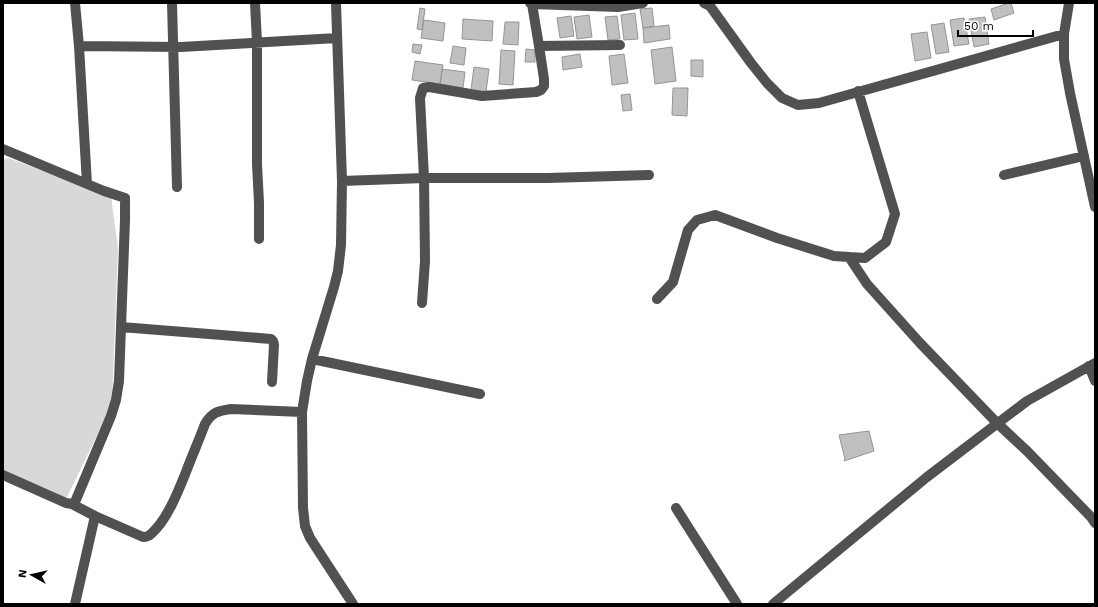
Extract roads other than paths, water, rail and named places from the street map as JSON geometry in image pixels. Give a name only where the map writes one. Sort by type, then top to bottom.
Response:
[{"type":"street","points":[[75,3],[87,184]]},
{"type":"street","points":[[172,3],[177,187]]},
{"type":"street","points":[[255,3],[257,42],[258,239]]},
{"type":"street","points":[[336,3],[342,181],[341,245],[338,270],[312,359],[302,412],[303,508],[305,526],[315,547],[353,604]]},
{"type":"street","points":[[422,303],[425,261],[424,178],[420,98],[424,88],[429,86],[482,96],[536,92],[541,90],[544,86],[544,79],[540,46],[531,4],[618,7],[643,3]]},
{"type":"street","points":[[704,3],[710,6],[750,63],[767,83],[782,98],[798,105],[819,103],[1064,34]]},
{"type":"street","points":[[1069,3],[1064,34],[1064,60],[1095,207]]},
{"type":"street","points":[[79,46],[173,47],[337,38]]},
{"type":"street","points":[[540,46],[620,45]]},
{"type":"street","points":[[657,299],[673,282],[688,230],[697,220],[715,215],[777,238],[834,256],[865,258],[886,242],[895,214],[858,91]]},
{"type":"street","points":[[3,149],[125,198],[119,381],[116,400],[111,416],[75,502],[72,504]]},
{"type":"street","points":[[1004,175],[1084,156]]},
{"type":"street","points":[[342,181],[424,178],[548,178],[649,175]]},
{"type":"street","points":[[849,257],[867,284],[920,343],[1038,462],[1095,523]]},
{"type":"street","points":[[121,327],[271,339],[274,345],[272,382]]},
{"type":"street","points":[[312,359],[480,394]]},
{"type":"street","points":[[773,604],[928,477],[1027,401],[1092,364],[1095,381]]},
{"type":"street","points":[[3,475],[66,503],[72,504],[143,537],[147,537],[160,524],[168,512],[205,424],[209,417],[215,412],[231,409],[302,412]]},
{"type":"street","points":[[676,508],[737,604]]},
{"type":"street","points":[[75,604],[95,516]]}]
